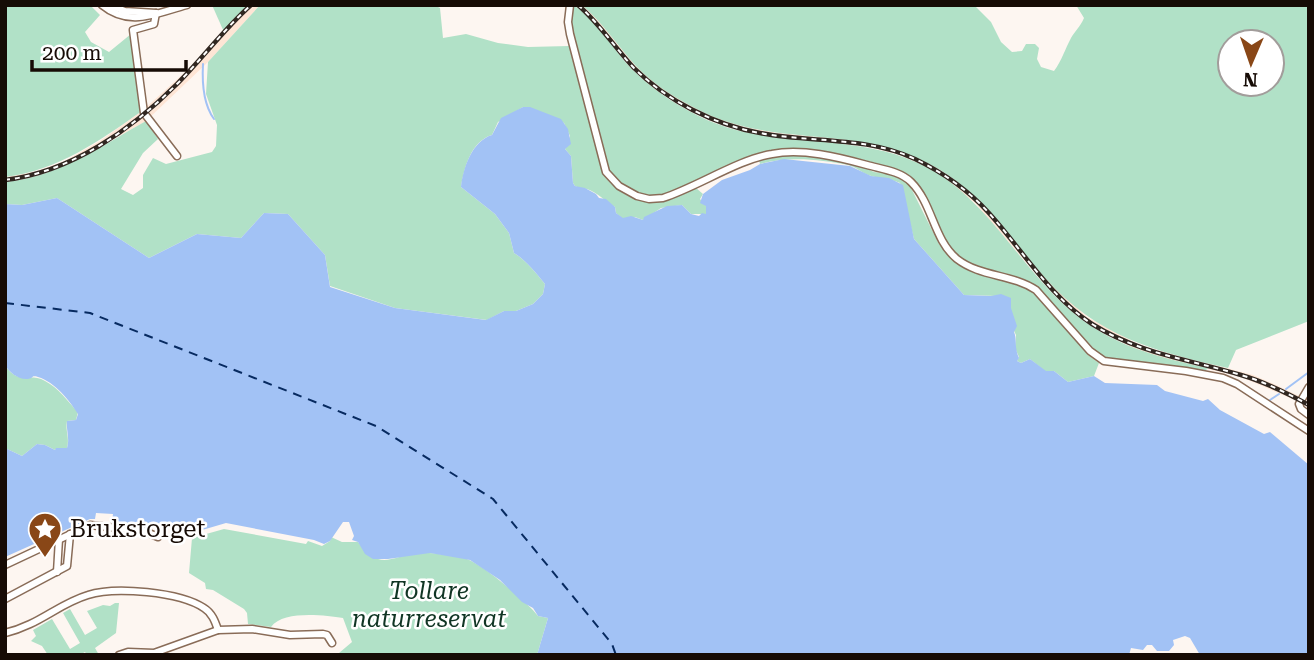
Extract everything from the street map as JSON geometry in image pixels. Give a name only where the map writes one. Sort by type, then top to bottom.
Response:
[{"type":"street","points":[[102,5],[124,18],[148,17],[187,5]]},
{"type":"street","points":[[109,5],[125,11],[156,13]]},
{"type":"street","points":[[570,5],[570,34],[606,172],[628,192],[649,199],[663,198],[773,153],[820,155],[893,172],[911,182],[926,206],[942,241],[956,258],[982,272],[1036,290],[1098,358],[1110,363],[1223,378],[1237,384],[1309,430]]},
{"type":"street","points":[[156,13],[154,24],[133,30],[144,113],[177,156]]},
{"type":"street","points":[[1309,387],[1299,404],[1301,410],[1309,415]]},
{"type":"street","points":[[5,565],[90,525],[144,531],[158,537]]},
{"type":"street","points":[[5,599],[68,565],[70,534]]},
{"type":"street","points":[[57,572],[59,539]]},
{"type":"street","points":[[5,634],[31,626],[84,596],[110,591],[166,596],[196,604],[211,615],[218,630]]},
{"type":"street","points":[[119,655],[128,652],[154,653],[218,630],[252,629],[290,635],[323,634],[327,635],[332,643]]},
{"type":"street","points":[[173,647],[176,655]]},
{"type":"shaded area","points":[[249,5],[260,5],[208,62],[146,121],[66,166],[5,182],[5,177],[34,172],[63,162],[100,141],[142,111],[193,65]]},
{"type":"shaded area","points":[[575,5],[582,5],[592,13],[635,65],[709,114],[744,127],[778,133],[869,142],[916,157],[937,168],[979,200],[1046,279],[1087,317],[1141,346],[1253,375],[1299,396],[1297,401],[1241,377],[1142,353],[1090,325],[1069,309],[1044,283],[975,203],[936,173],[915,162],[866,146],[778,138],[745,132],[686,109],[650,86]]},
{"type":"green space","points":[[5,5],[90,5],[100,15],[85,32],[91,42],[109,52],[131,34],[142,111],[78,153],[43,168],[5,177]]},
{"type":"green space","points":[[212,5],[249,5],[224,32]]},
{"type":"green space","points":[[260,5],[434,5],[440,8],[443,38],[466,34],[498,43],[528,47],[569,46],[603,174],[623,193],[646,200],[670,198],[696,188],[703,194],[700,199],[706,205],[706,214],[691,214],[682,205],[661,208],[643,220],[635,217],[623,219],[616,213],[615,207],[594,192],[576,187],[573,183],[571,156],[565,149],[570,136],[564,123],[523,107],[498,122],[492,135],[474,149],[461,187],[495,214],[509,233],[514,253],[527,263],[545,284],[543,294],[533,304],[516,311],[504,311],[487,320],[395,308],[330,286],[325,255],[288,214],[264,213],[241,238],[197,234],[149,258],[57,198],[22,205],[5,204],[5,182],[43,174],[61,167],[146,121],[158,139],[143,153],[121,189],[133,195],[143,188],[143,175],[153,158],[166,164],[212,152],[216,146],[217,125],[206,94],[208,62]]},
{"type":"green space","points":[[572,5],[588,17],[641,78],[668,98],[707,120],[764,136],[853,145],[882,151],[910,159],[937,173],[974,203],[1052,293],[1084,321],[1134,348],[1208,368],[1205,371],[1114,360],[1100,355],[1034,286],[978,267],[958,255],[943,237],[916,183],[908,175],[882,165],[820,151],[772,150],[666,194],[645,195],[626,189],[605,164],[570,23]]},
{"type":"green space","points":[[582,5],[974,5],[991,22],[1001,42],[1012,52],[1022,51],[1026,44],[1035,44],[1039,48],[1037,59],[1041,67],[1054,71],[1084,18],[1076,5],[1309,5],[1309,321],[1236,350],[1228,368],[1152,348],[1129,339],[1086,315],[1065,299],[982,204],[968,190],[935,167],[907,154],[879,146],[765,131],[709,115],[651,80]]},
{"type":"green space","points":[[779,155],[822,157],[857,164],[874,172],[895,175],[909,184],[939,244],[956,262],[1035,291],[1088,355],[1099,363],[1094,376],[1068,382],[1054,371],[1046,372],[1030,359],[1021,363],[1017,361],[1019,357],[1015,348],[1016,335],[997,296],[964,295],[914,239],[900,183],[868,175],[848,165],[826,161],[792,159],[760,164],[759,160]]},
{"type":"green space","points":[[5,365],[19,377],[40,379],[50,384],[78,412],[76,420],[67,421],[67,448],[55,450],[37,444],[22,456],[5,448]]},
{"type":"green space","name":"Tollare naturreservat","points":[[224,529],[306,544],[308,541],[322,546],[330,541],[331,537],[342,542],[358,542],[373,557],[386,560],[425,553],[463,558],[480,566],[503,583],[538,616],[548,618],[537,655],[321,655],[339,653],[352,642],[343,618],[304,615],[285,618],[271,627],[248,624],[244,609],[213,590],[206,589],[205,583],[189,573],[192,538]]},
{"type":"green space","points":[[119,603],[116,633],[95,648],[99,655],[87,655],[85,652],[79,655],[48,655],[42,646],[31,641],[36,636],[33,630],[52,619],[70,649],[80,643],[63,613],[70,609],[85,635],[97,628],[87,611]]},
{"type":"water","points":[[523,107],[530,107],[561,119],[568,129],[571,144],[565,149],[571,156],[573,183],[599,198],[606,199],[623,218],[631,216],[643,220],[667,206],[682,205],[691,214],[706,214],[706,206],[700,203],[703,194],[722,180],[760,164],[784,159],[850,166],[871,176],[889,178],[903,185],[914,239],[964,295],[1001,294],[1011,298],[1017,326],[1014,332],[1019,358],[1017,361],[1021,363],[1030,359],[1046,371],[1054,371],[1068,382],[1094,376],[1105,383],[1157,385],[1165,391],[1203,401],[1208,399],[1220,410],[1264,434],[1270,432],[1309,465],[1309,655],[1200,655],[1190,638],[1185,636],[1173,640],[1174,645],[1169,651],[1157,651],[1152,645],[1147,645],[1143,650],[1131,648],[1129,655],[537,655],[548,618],[538,616],[533,608],[522,602],[500,580],[470,560],[430,553],[373,559],[365,554],[358,542],[352,540],[354,536],[349,522],[343,522],[330,541],[324,544],[226,523],[192,533],[190,524],[182,525],[181,529],[163,524],[162,527],[112,522],[113,514],[96,513],[95,519],[5,557],[5,448],[22,456],[37,444],[55,450],[67,448],[67,421],[76,420],[78,414],[56,387],[36,376],[21,378],[11,373],[5,365],[5,204],[22,205],[57,198],[149,258],[197,234],[241,238],[264,213],[288,214],[325,255],[330,287],[395,308],[486,320],[504,311],[516,311],[533,304],[543,294],[545,284],[527,263],[514,253],[509,233],[495,214],[461,187],[466,164],[474,149],[492,135],[501,118]]},
{"type":"waterway","points":[[203,64],[205,100],[214,119]]},
{"type":"waterway","points":[[1286,389],[1309,372]]},
{"type":"waterway","points":[[1270,400],[1279,394]]},
{"type":"ferry route","points":[[5,303],[90,313],[376,426],[493,499],[612,644],[616,655]]},
{"type":"railway","points":[[5,180],[53,168],[99,146],[120,132],[177,84],[251,5]]},
{"type":"railway","points":[[578,5],[647,80],[692,110],[726,124],[760,133],[858,143],[915,159],[972,196],[1062,300],[1092,324],[1146,349],[1259,381],[1309,405]]},
{"type":"place","name":"Brukstorget","points":[[45,559]]}]
